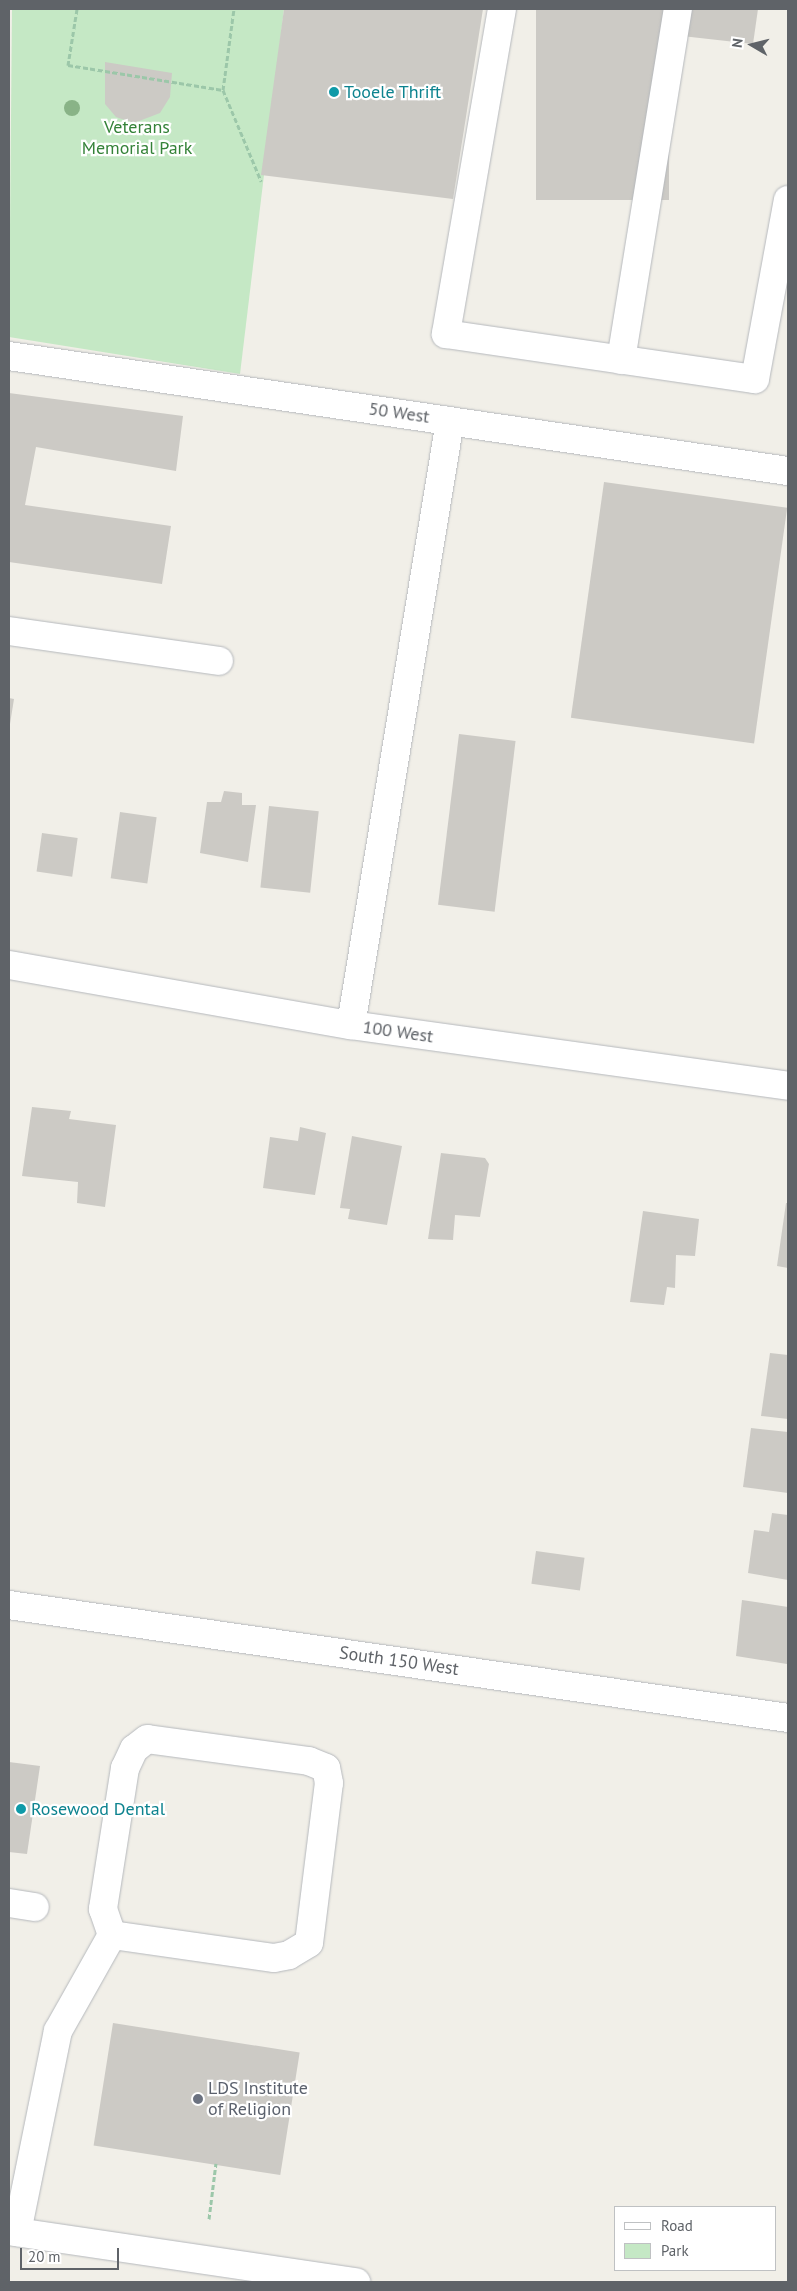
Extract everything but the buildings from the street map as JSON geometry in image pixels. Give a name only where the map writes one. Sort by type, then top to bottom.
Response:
[{"type":"street","points":[[502,9],[446,334],[755,379],[788,200]]},
{"type":"street","points":[[621,360],[678,9]]},
{"type":"street","name":"50 West","points":[[9,356],[788,471]]},
{"type":"street","points":[[351,1025],[450,421]]},
{"type":"street","points":[[9,631],[219,661]]},
{"type":"street","name":"100 West","points":[[9,965],[351,1025],[788,1086]]},
{"type":"street","name":"South 150 West","points":[[9,1604],[788,1718]]},
{"type":"street","points":[[112,1935],[274,1958],[289,1956],[309,1943],[329,1783],[326,1768],[309,1761],[147,1739],[134,1749],[125,1768],[103,1909],[112,1935],[58,2031],[13,2232],[226,2273],[356,2282]]},
{"type":"path","points":[[77,9],[68,64],[223,90]]},
{"type":"path","points":[[234,9],[223,90],[261,180]]},
{"type":"path","points":[[208,2219],[216,2163]]},
{"type":"green space","name":"Veterans Memorial Park","points":[[12,9],[284,9],[240,374],[9,337]]},
{"type":"place","name":"Tooele Thrift","points":[[334,92]]},
{"type":"place","name":"Rosewood Dental","points":[[21,1809]]},
{"type":"place","name":"LDS Institute of Religion","points":[[198,2099]]}]
